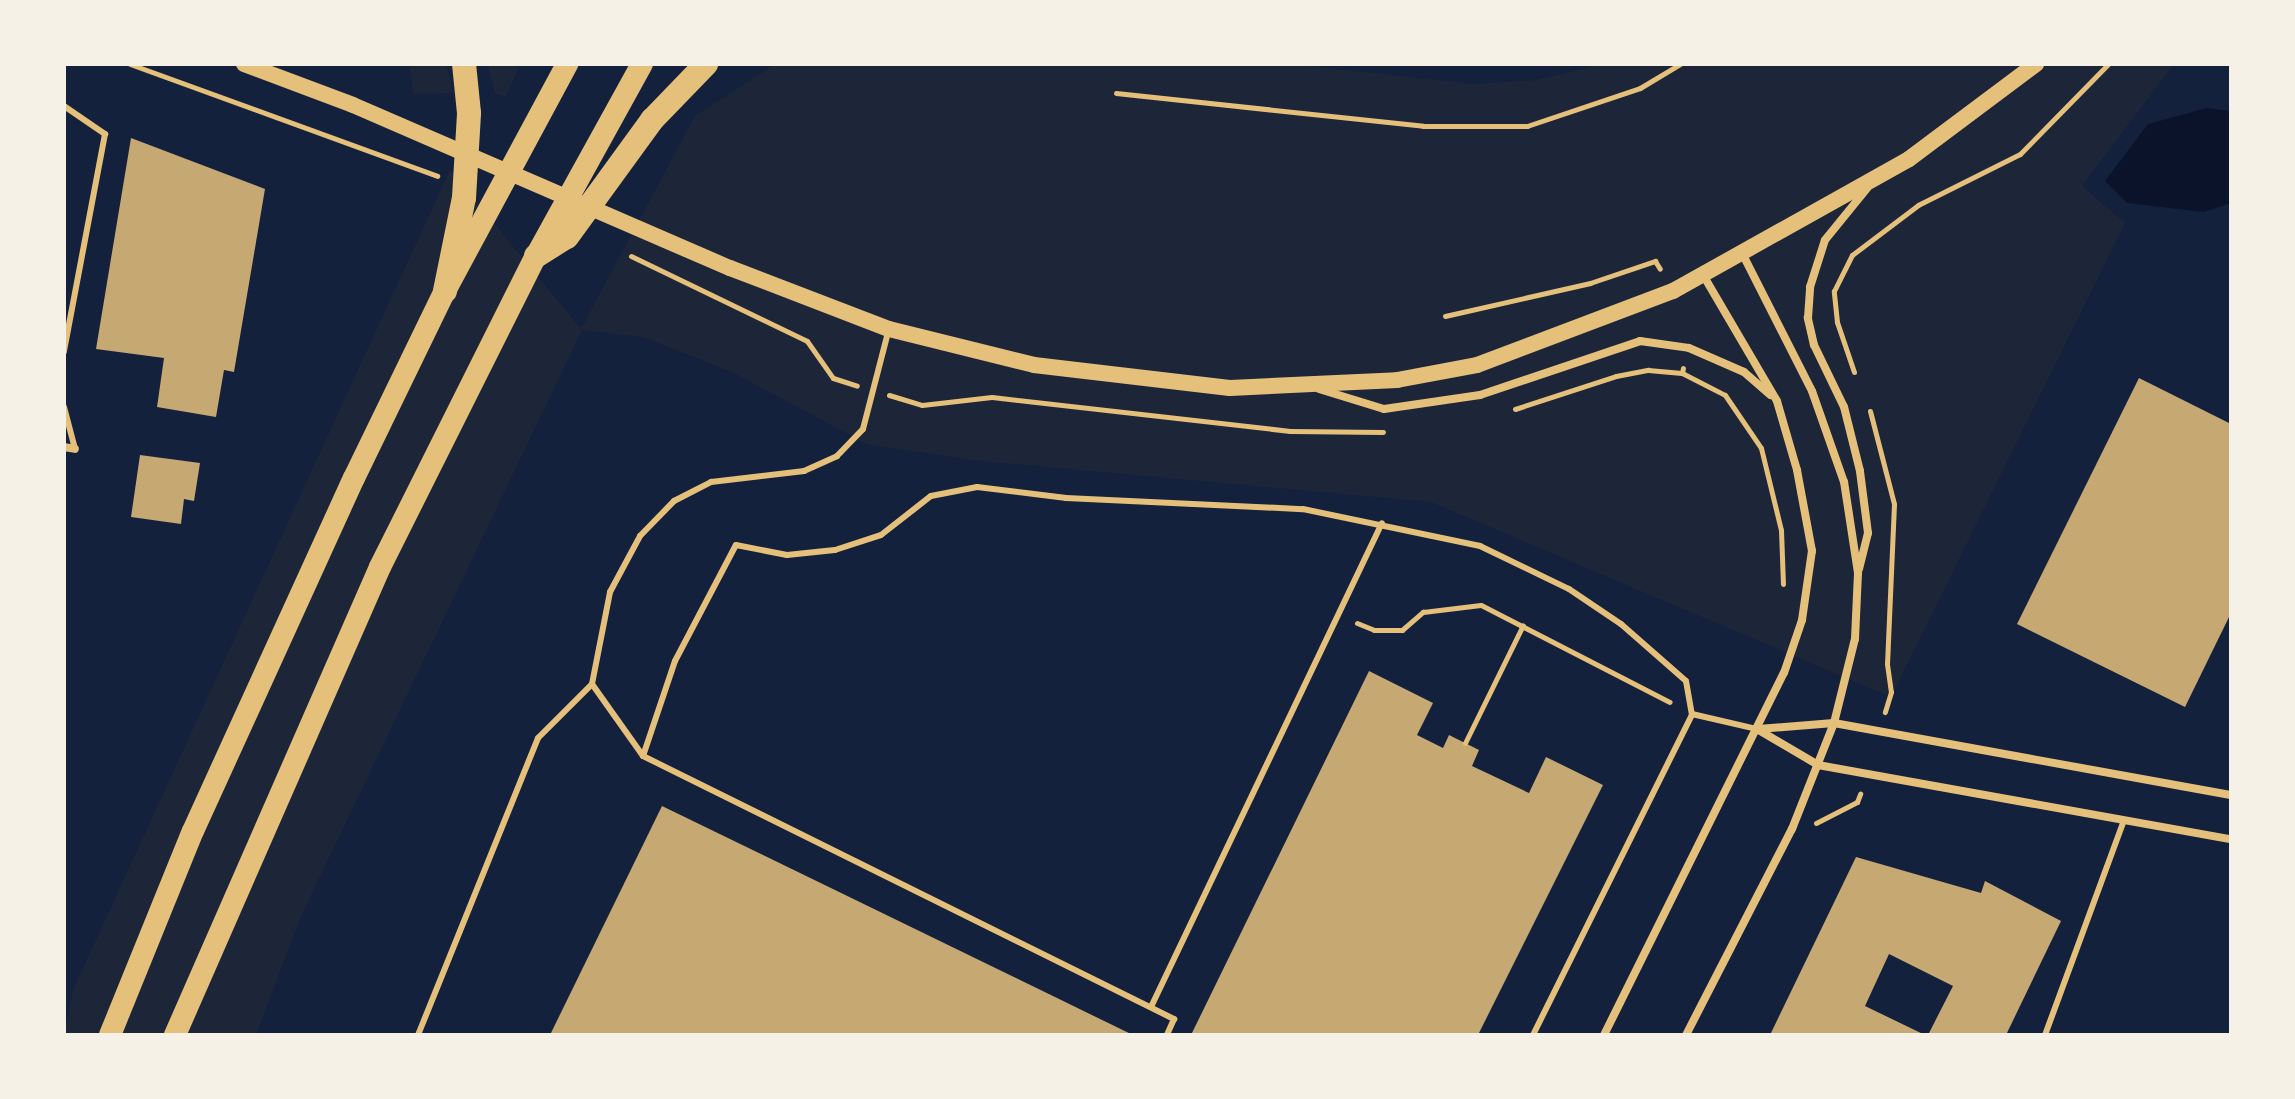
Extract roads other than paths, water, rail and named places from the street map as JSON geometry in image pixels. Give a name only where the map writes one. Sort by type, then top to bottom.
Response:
[{"type":"highway","points":[[445,291],[469,113],[464,64]]},
{"type":"highway","points":[[110,1035],[193,831],[445,291],[567,64]]},
{"type":"highway","points":[[558,235],[587,165],[642,64]]},
{"type":"highway","points":[[175,1035],[380,567],[536,256],[610,177],[652,120],[706,64]]},
{"type":"main road","points":[[244,64],[353,105],[730,268],[889,329],[1034,365],[1134,381],[1230,388],[1315,387],[1397,380],[1477,365],[1673,291],[1874,180],[2036,64]]},
{"type":"street","points":[[1858,573],[1868,533],[1860,471],[1844,407],[1814,345],[1808,318],[1810,287],[1825,240],[1874,180]]},
{"type":"street","points":[[1686,1035],[1792,829],[1834,723],[1855,639],[1858,573],[1844,482],[1812,391],[1742,253]]},
{"type":"street","points":[[1604,1035],[1784,673],[1802,620],[1812,551],[1797,470],[1777,401],[1703,275]]},
{"type":"street","points":[[1315,387],[1384,409],[1480,395],[1640,341],[1689,348],[1744,372],[1777,401]]},
{"type":"street","points":[[64,447],[75,449]]},
{"type":"street","points":[[1757,729],[1834,723],[2231,795]]},
{"type":"street","points":[[1757,729],[1818,765],[2231,839]]},
{"type":"lane","points":[[64,106],[105,134],[64,352]]},
{"type":"lane","points":[[418,1035],[538,738],[592,684],[610,592],[649,527],[674,501],[711,482],[804,471],[837,456],[863,429],[889,329]]},
{"type":"lane","points":[[64,407],[75,449]]},
{"type":"lane","points":[[643,756],[675,661],[736,545],[787,555],[835,550],[881,535],[931,496],[977,487],[1066,498],[1303,509],[1382,523],[1480,546],[1569,589],[1686,681],[1692,714],[1533,1035]]},
{"type":"lane","points":[[1151,1007],[1341,616],[1382,523]]},
{"type":"lane","points":[[592,684],[643,756],[1174,1019],[1167,1035]]},
{"type":"lane","points":[[1692,714],[1757,729]]},
{"type":"lane","points":[[2047,1035],[2124,820]]}]
